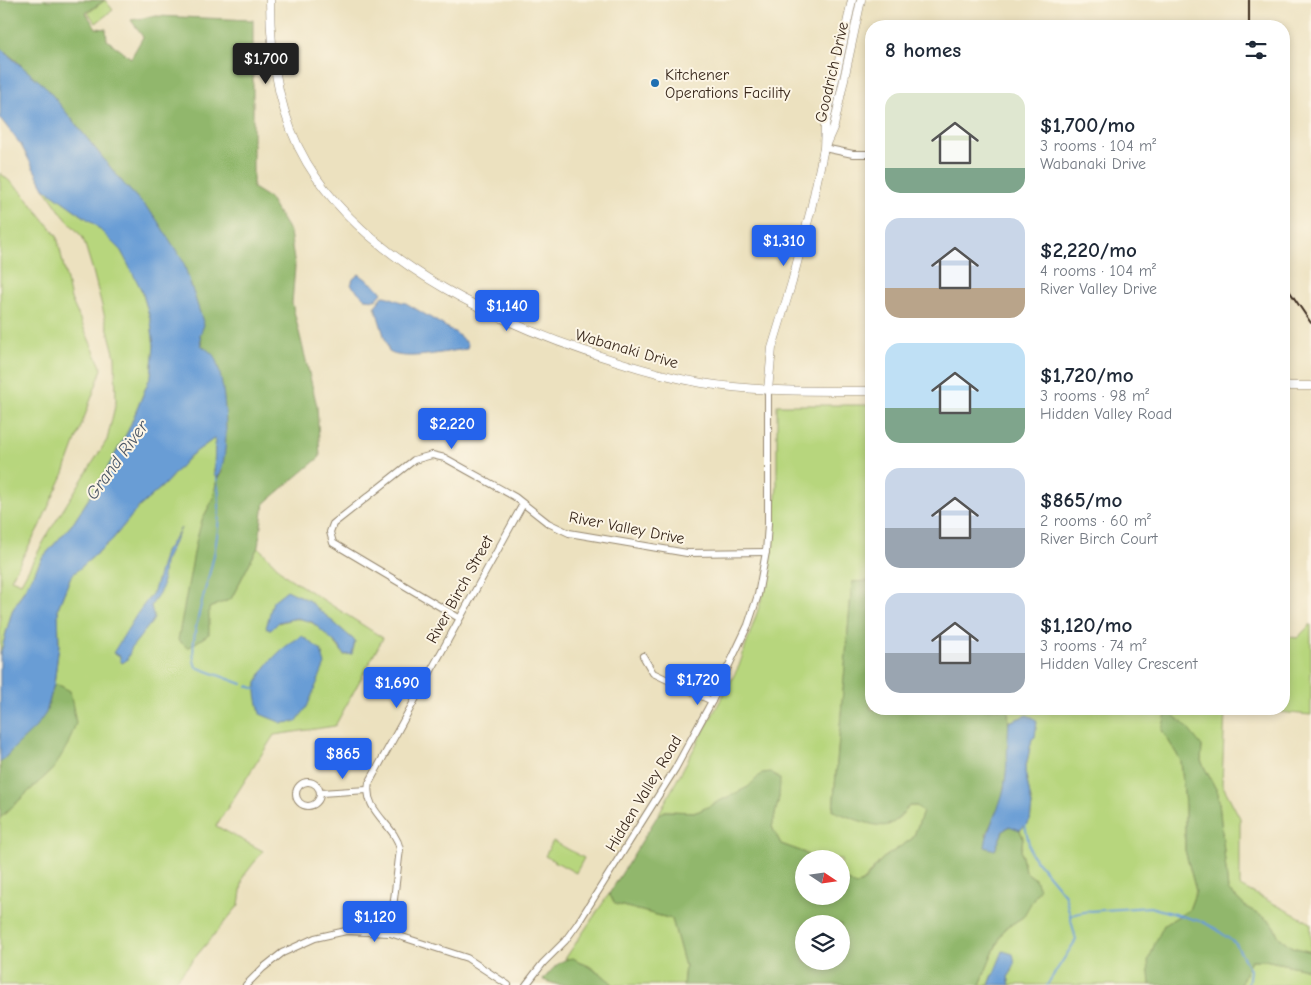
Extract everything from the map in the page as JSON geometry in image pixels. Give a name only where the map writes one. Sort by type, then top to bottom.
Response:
[{"type":"street","name":"Wabanaki Drive","points":[[270,0],[270,40],[275,78],[290,127],[306,161],[336,204],[384,249],[437,283],[489,312],[561,343],[647,371],[692,381],[768,390],[865,391]]},
{"type":"street","name":"Goodrich Drive","points":[[768,390],[772,348],[806,227],[824,148],[825,126],[852,0]]},
{"type":"street","name":"Goodrich Drive","points":[[824,148],[834,126],[861,0]]},
{"type":"street","points":[[824,148],[853,154],[865,154]]},
{"type":"street","points":[[1290,386],[1311,386]]},
{"type":"street","name":"Hidden Valley Road","points":[[526,985],[543,963],[565,941],[578,923],[675,769],[712,701],[748,625],[758,596],[766,552],[769,500],[768,390]]},
{"type":"street","name":"River Valley Drive","points":[[459,618],[333,543],[330,532],[333,524],[414,460],[432,455],[445,458],[515,497],[548,523],[569,533],[687,553],[766,552]]},
{"type":"street","name":"River Birch Street","points":[[367,790],[371,778],[523,504]]},
{"type":"street","points":[[643,656],[653,673],[712,701]]},
{"type":"street","points":[[321,793],[367,790],[369,801],[375,812],[397,838],[400,849],[390,933]]},
{"type":"street","points":[[246,985],[282,953],[315,938],[346,931],[390,933],[467,958],[508,985]]},
{"type":"green space","points":[[0,0],[105,0],[86,13],[96,28],[106,29],[107,40],[131,58],[143,37],[131,20],[156,16],[253,20],[253,188],[269,198],[290,232],[295,267],[292,303],[317,406],[320,457],[264,504],[258,547],[231,599],[209,608],[209,634],[188,648],[178,640],[196,542],[202,520],[213,499],[217,479],[222,472],[200,335],[155,217],[123,183],[70,117],[18,62],[0,48]]},
{"type":"green space","points":[[105,0],[113,10],[96,23],[88,13]]},
{"type":"green space","points":[[0,173],[21,191],[57,236],[71,299],[102,369],[64,473],[40,525],[11,579],[21,583],[49,532],[107,440],[116,402],[115,357],[83,238],[62,214],[44,188],[93,223],[121,251],[142,291],[151,322],[154,346],[151,375],[128,431],[74,522],[43,557],[12,611],[0,655]]},
{"type":"green space","points":[[777,405],[865,405],[865,581],[852,582],[833,811],[897,820],[909,806],[917,806],[923,812],[913,838],[882,859],[864,880],[856,886],[850,882],[850,850],[798,850],[781,844],[772,827],[779,797],[762,773],[749,787],[697,812],[665,811],[658,815],[739,666],[765,589],[777,487]]},
{"type":"green space","points":[[215,438],[214,474],[217,479],[213,499],[202,520],[209,608],[231,599],[258,547],[286,576],[383,638],[335,726],[274,735],[216,826],[263,851],[243,877],[239,905],[172,985],[0,985],[0,818],[54,768],[70,691],[54,684],[59,645],[58,608],[71,576],[112,540],[138,508],[165,484],[190,456]],"holes":[[[308,600],[355,641],[352,654],[344,655],[331,638],[319,627],[306,620],[297,619],[279,623]]]},
{"type":"green space","points":[[865,581],[865,715],[1008,715],[1008,756],[1003,792],[1001,802],[986,834],[995,850],[1003,831],[1010,826],[1020,830],[1023,838],[1021,851],[1025,871],[1035,879],[1039,889],[1023,917],[1004,929],[980,985],[683,985],[685,966],[672,919],[615,904],[609,894],[658,815],[665,811],[697,812],[748,787],[762,773],[771,772],[780,779],[779,797],[772,827],[781,844],[798,850],[795,850],[795,905],[850,905],[850,882],[856,886],[865,880],[882,859],[913,838],[923,812],[917,806],[909,806],[894,822],[883,826],[833,811],[852,582]]},
{"type":"green space","points":[[1311,624],[1311,715],[1290,713],[1290,637],[1297,638]]},
{"type":"green space","points":[[54,684],[70,691],[76,723],[68,744],[54,768],[0,818],[0,763],[46,713]]},
{"type":"green space","points":[[1008,715],[1027,715],[1009,722]]},
{"type":"green space","points":[[1027,715],[1225,715],[1222,784],[1240,818],[1240,886],[1311,923],[1311,952],[1292,947],[1279,937],[1272,923],[1245,906],[1228,890],[1218,793],[1201,761],[1202,746],[1162,730],[1181,761],[1185,805],[1185,850],[1196,891],[1189,910],[1164,925],[1150,985],[1010,985],[1008,977],[1013,970],[993,974],[989,985],[980,985],[1004,929],[1023,917],[1035,879],[1025,871],[1021,851],[1023,838],[1020,830],[1030,821],[1032,805],[1025,771],[1032,739]]},
{"type":"green space","points":[[1166,715],[1173,715],[1185,725],[1202,746],[1201,761],[1218,793],[1228,890],[1245,906],[1272,923],[1279,937],[1292,947],[1311,952],[1311,970],[1265,960],[1251,960],[1240,985],[1150,985],[1148,962],[1155,943],[1164,925],[1189,910],[1196,891],[1185,850],[1185,805],[1181,761],[1162,730]]},
{"type":"green space","points":[[553,841],[584,858],[576,873],[545,856]]},
{"type":"green space","points":[[609,894],[616,904],[672,919],[685,966],[683,985],[614,985],[585,964],[572,959],[565,959]]},
{"type":"green space","points":[[573,958],[600,973],[614,985],[558,985],[543,980],[564,960]]},
{"type":"green space","points":[[1251,960],[1265,960],[1311,970],[1311,985],[1240,985]]},
{"type":"water","name":"Grand River","points":[[0,48],[45,86],[123,183],[155,217],[183,261],[204,325],[200,335],[201,345],[214,356],[219,369],[226,420],[226,438],[222,469],[217,479],[214,475],[215,438],[190,456],[165,484],[138,508],[112,540],[71,576],[58,608],[59,645],[54,684],[46,713],[36,727],[0,763],[0,655],[12,611],[43,557],[74,522],[128,431],[151,375],[154,346],[151,322],[142,291],[121,251],[93,223],[44,188],[21,145],[0,118]]},
{"type":"water","points":[[359,274],[382,293],[376,300],[365,299],[351,285],[353,279]]},
{"type":"water","points":[[383,296],[406,303],[456,333],[468,344],[467,349],[416,356],[396,355],[389,352],[375,306]]},
{"type":"water","points":[[181,528],[164,563],[162,588],[151,606],[154,618],[132,647],[127,660],[122,663],[120,656],[113,653],[154,591],[165,552]]},
{"type":"water","points":[[287,590],[308,600],[355,641],[352,654],[344,655],[339,646],[312,622],[297,618],[279,622],[271,630],[266,628],[273,601]]},
{"type":"water","points":[[302,636],[321,650],[325,664],[307,707],[296,722],[282,723],[260,714],[256,687],[262,672],[274,657]]},
{"type":"water","points":[[1027,715],[1034,718],[1037,722],[1035,737],[1032,739],[1025,771],[1032,805],[1030,821],[1020,830],[1009,826],[1003,831],[995,850],[985,847],[988,832],[1004,788],[1009,722]]},
{"type":"water","points":[[1003,951],[1013,954],[1014,957],[1014,966],[1008,977],[1010,985],[989,985]]},
{"type":"waterway","points":[[217,479],[218,532],[213,561],[196,626],[193,656],[196,667],[242,684]]},
{"type":"waterway","points":[[248,686],[256,689]]},
{"type":"waterway","points":[[1025,825],[1031,854],[1065,895],[1076,940],[1047,985]]},
{"type":"waterway","points":[[1070,915],[1089,911],[1150,907],[1203,922],[1236,944],[1250,970],[1248,985]]},
{"type":"railway","points":[[1249,0],[1249,20]]},
{"type":"railway","points":[[1290,292],[1311,323]]},
{"type":"place","name":"Kitchener Operations Facility","points":[[655,83]]}]
